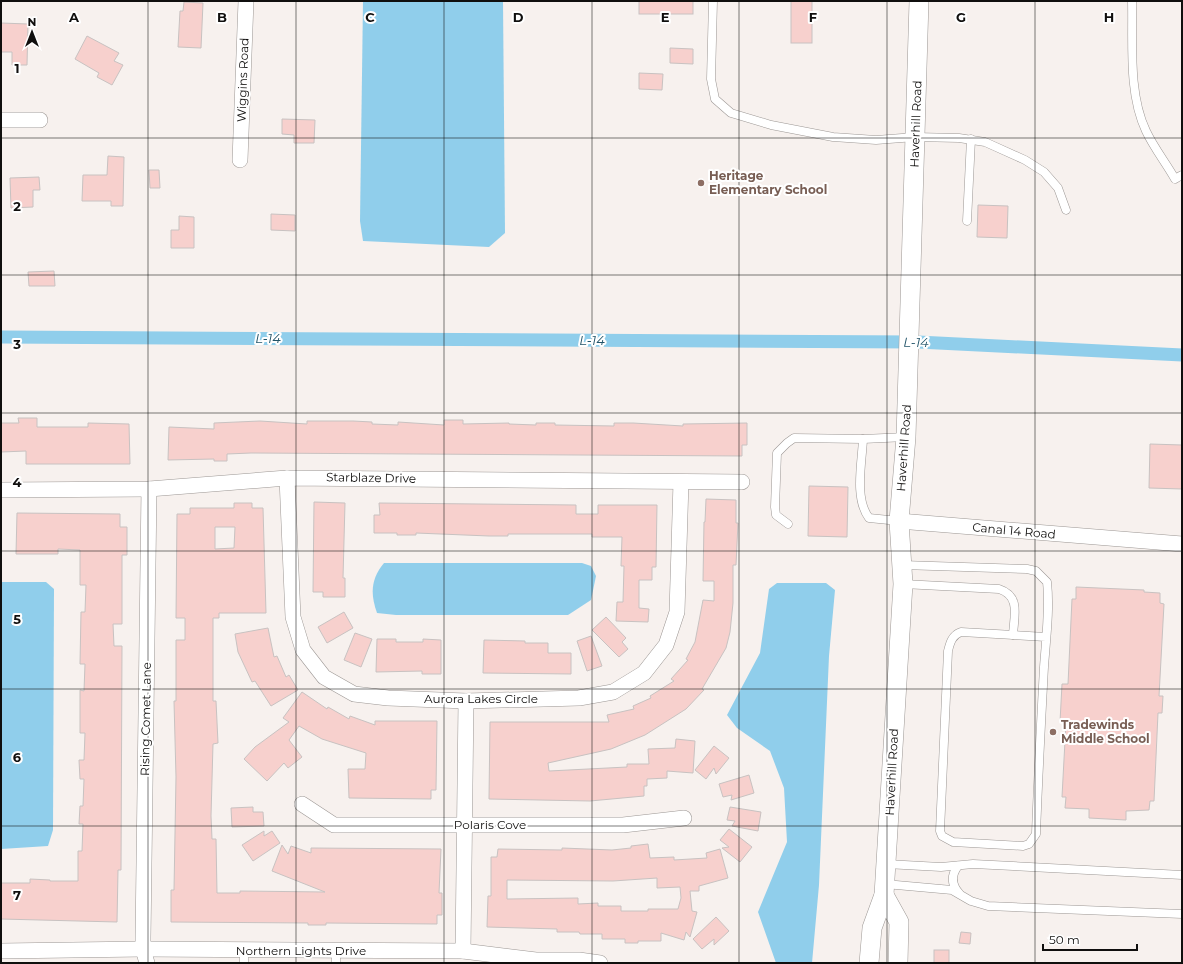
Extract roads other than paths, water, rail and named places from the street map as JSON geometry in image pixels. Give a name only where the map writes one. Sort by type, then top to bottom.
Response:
[{"type":"street","name":"Wiggins Road","points":[[240,160],[246,1]]},
{"type":"street","name":"Haverhill Road","points":[[869,963],[872,928],[885,889],[903,584],[899,521],[906,437],[920,1]]},
{"type":"street","points":[[1,120],[40,120]]},
{"type":"street","name":"Starblaze Drive","points":[[1,490],[149,489],[287,478],[742,482]]},
{"type":"street","name":"Aurora Lakes Circle","points":[[287,478],[293,617],[303,650],[324,677],[354,694],[388,698],[466,701],[579,698],[613,692],[644,674],[666,646],[677,612],[681,482]]},
{"type":"street","name":"Rising Comet Lane","points":[[143,958],[149,489]]},
{"type":"street","name":"Canal 14 Road","points":[[899,521],[1128,541],[1182,544]]},
{"type":"street","points":[[463,951],[466,701]]},
{"type":"street","name":"Polaris Cove","points":[[302,804],[334,825],[623,825],[684,818]]},
{"type":"street","points":[[885,889],[899,922],[898,963]]},
{"type":"street","name":"Northern Lights Drive","points":[[1,950],[143,958],[336,957],[463,951],[536,961],[579,960],[600,963]]},
{"type":"lane","points":[[714,1],[711,79],[715,99],[731,113],[770,125],[833,137],[876,140],[915,137],[971,139],[1004,149],[1044,172],[1058,188],[1066,210]]},
{"type":"lane","points":[[1132,1],[1134,75],[1138,106],[1146,131],[1175,179],[1182,175]]},
{"type":"lane","points":[[967,221],[971,139]]},
{"type":"lane","points":[[788,524],[776,515],[777,453],[787,442],[794,438],[863,439],[906,437]]},
{"type":"lane","points":[[863,439],[860,499],[863,510],[869,518],[899,521]]},
{"type":"lane","points":[[902,566],[1027,569],[1043,576],[1047,582],[1048,593],[1046,637],[1036,834],[1033,840],[1023,846],[953,842],[942,836],[940,831],[949,646],[953,637],[961,632],[1046,637]]},
{"type":"lane","points":[[903,584],[999,589],[1006,591],[1010,594],[1015,606],[1013,635]]},
{"type":"lane","points":[[886,864],[941,868],[973,864],[1182,875]]},
{"type":"lane","points":[[958,866],[955,871],[953,883],[959,893]]},
{"type":"lane","points":[[885,889],[942,889],[959,893],[971,901],[988,906],[1182,914]]},
{"type":"water","points":[[363,1],[503,1],[505,233],[489,247],[363,241],[360,221]]},
{"type":"water","points":[[384,563],[582,563],[591,566],[596,576],[591,600],[568,615],[396,615],[377,613],[373,599],[374,581]]},
{"type":"water","points":[[1,582],[46,582],[54,589],[53,830],[48,846],[1,849]]},
{"type":"water","points":[[777,583],[826,583],[835,590],[829,656],[819,885],[812,963],[776,963],[758,912],[787,842],[784,788],[770,751],[737,728],[727,715],[760,653],[769,589]]},
{"type":"waterway","name":"L-14","points":[[1,337],[918,342],[1182,355]]},
{"type":"place","name":"Heritage Elementary School","points":[[701,183]]},
{"type":"place","name":"Tradewinds Middle School","points":[[1053,732]]}]
